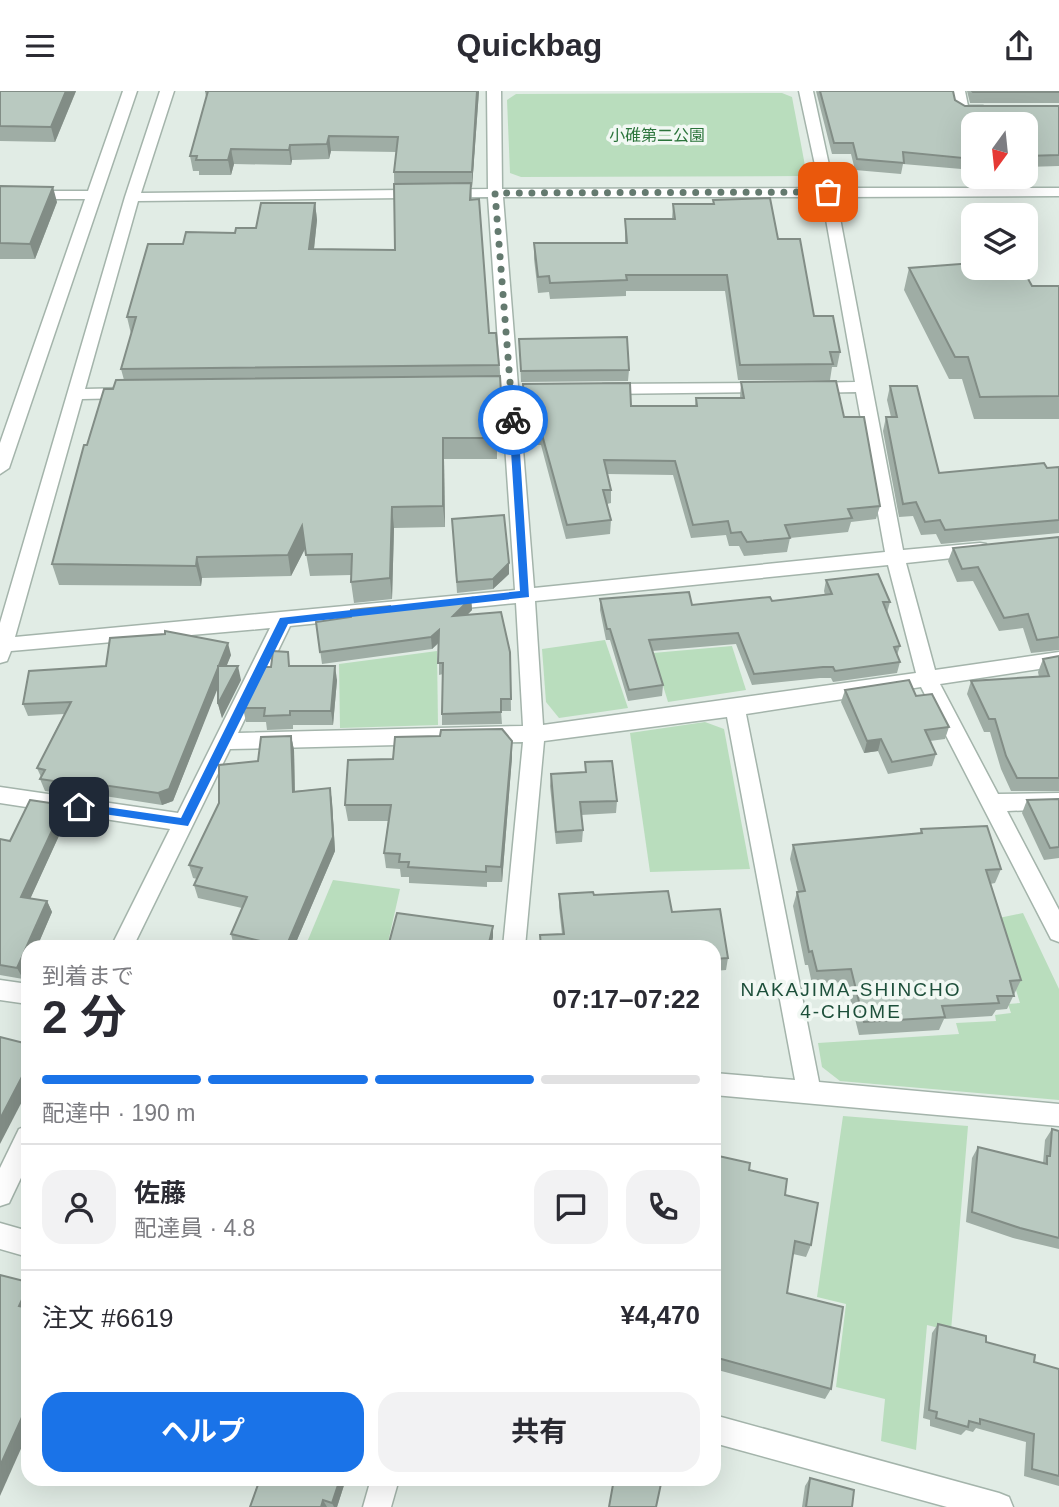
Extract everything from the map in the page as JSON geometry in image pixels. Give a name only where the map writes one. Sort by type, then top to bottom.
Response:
[{"type":"street","points":[[0,468],[130,91]]},
{"type":"street","points":[[167,91],[132,197],[1,649],[1004,547]]},
{"type":"street","points":[[494,91],[495,193],[534,734],[515,940]]},
{"type":"street","points":[[806,91],[828,192],[895,557],[927,678],[1059,932]]},
{"type":"street","points":[[958,91],[962,110],[1003,110]]},
{"type":"street","points":[[132,197],[1059,192]]},
{"type":"street","points":[[0,195],[94,195]]},
{"type":"street","points":[[592,390],[863,387]]},
{"type":"street","points":[[76,394],[144,393]]},
{"type":"street","points":[[126,940],[284,620]]},
{"type":"street","points":[[224,741],[534,734],[736,708],[1059,659]]},
{"type":"street","points":[[736,708],[809,1093]]},
{"type":"street","points":[[0,795],[184,823]]},
{"type":"street","points":[[992,803],[1059,801]]},
{"type":"street","points":[[0,990],[21,993]]},
{"type":"street","points":[[721,1085],[1059,1115]]},
{"type":"street","points":[[0,1194],[21,1151]]},
{"type":"street","points":[[0,1236],[21,1242]]},
{"type":"street","points":[[721,1431],[999,1507]]},
{"type":"street","points":[[377,1507],[383,1486]]},
{"type":"green space","name":"小碓第二公園","points":[[782,93],[792,97],[807,176],[521,177],[510,173],[507,100],[516,94]]},
{"type":"green space","points":[[605,640],[628,708],[559,718],[546,702],[542,649]]},
{"type":"green space","points":[[732,646],[746,690],[668,702],[653,653]]},
{"type":"green space","points":[[437,651],[438,725],[340,728],[339,664]]},
{"type":"green space","points":[[705,722],[724,729],[750,869],[650,872],[630,733]]},
{"type":"green space","points":[[333,880],[400,889],[389,940],[308,940]]},
{"type":"green space","points":[[1023,913],[1059,989],[1059,1100],[840,1081],[822,1067],[818,1043],[959,1034],[956,1023],[996,1021],[995,1015],[1011,1013],[1008,1004],[1020,1003],[994,919]]},
{"type":"green space","points":[[843,1116],[968,1126],[951,1331],[927,1325],[916,1450],[881,1441],[885,1399],[836,1387],[846,1304],[817,1297]]},
{"type":"building","points":[[0,91],[66,91],[51,127],[0,126]]},
{"type":"building","points":[[208,91],[477,91],[472,172],[394,172],[398,137],[329,136],[327,144],[290,145],[289,150],[231,149],[228,160],[196,160],[197,156],[190,156]]},
{"type":"building","points":[[820,91],[953,91],[955,100],[965,106],[1059,106],[1059,155],[1038,156],[1038,112],[961,112],[961,158],[903,152],[904,163],[857,159],[853,143],[834,143]]},
{"type":"building","points":[[1059,91],[1059,92],[973,92]]},
{"type":"building","points":[[471,183],[470,200],[479,199],[489,333],[496,333],[499,365],[121,369],[136,317],[127,317],[148,244],[183,244],[186,232],[235,233],[236,228],[256,228],[261,203],[315,203],[309,249],[395,250],[394,184]]},
{"type":"building","points":[[0,186],[53,187],[30,244],[0,243]]},
{"type":"building","points":[[770,198],[778,239],[800,239],[814,316],[833,316],[840,352],[830,352],[833,364],[740,365],[727,275],[626,275],[627,280],[550,283],[549,276],[538,277],[534,243],[627,243],[625,219],[675,219],[673,204],[714,204],[713,200]]},
{"type":"building","points":[[961,264],[961,280],[1029,280],[1032,286],[1059,286],[1059,396],[980,397],[968,357],[955,357],[909,268]]},
{"type":"building","points":[[627,337],[629,370],[521,371],[519,339]]},
{"type":"building","points":[[500,376],[503,424],[497,424],[497,438],[443,438],[443,506],[392,507],[390,578],[351,582],[352,554],[306,555],[302,526],[288,555],[197,557],[196,566],[52,564],[84,445],[87,445],[104,389],[113,389],[116,380]]},
{"type":"building","points":[[836,381],[844,417],[864,417],[880,506],[848,509],[852,518],[785,525],[790,538],[747,542],[741,532],[731,533],[728,521],[693,525],[675,461],[604,460],[611,490],[603,490],[611,520],[567,525],[541,431],[526,431],[523,384],[630,383],[631,406],[697,406],[696,398],[744,398],[741,382]]},
{"type":"building","points":[[890,386],[917,386],[939,473],[1044,463],[1047,468],[1059,467],[1059,520],[945,530],[940,520],[925,522],[916,502],[903,504],[886,417],[897,417]]},
{"type":"building","points":[[504,515],[509,563],[493,579],[457,582],[452,519]]},
{"type":"building","points":[[1059,537],[1059,637],[1037,640],[1028,614],[1004,618],[978,567],[962,569],[953,548]]},
{"type":"building","points":[[878,574],[890,602],[883,602],[900,646],[894,647],[900,662],[835,671],[833,667],[823,667],[754,674],[738,633],[649,640],[663,685],[629,690],[610,629],[607,629],[600,599],[689,592],[692,605],[770,597],[772,601],[832,594],[826,580]]},
{"type":"building","points":[[471,598],[453,616],[501,612],[510,652],[511,699],[501,699],[501,712],[442,714],[443,663],[438,663],[439,630],[431,637],[320,652],[316,622],[351,617],[351,610],[390,606],[390,611]]},
{"type":"building","points":[[165,631],[228,643],[169,789],[158,793],[75,781],[73,784],[40,779],[45,770],[37,768],[71,702],[23,704],[29,671],[106,666],[110,638],[165,634]]},
{"type":"building","points":[[273,651],[288,652],[289,666],[335,666],[331,711],[290,711],[290,715],[264,716],[265,708],[243,708],[264,667],[271,667]]},
{"type":"building","points":[[1059,656],[1059,778],[1017,778],[1006,756],[995,719],[989,719],[971,681],[1049,676],[1043,659]]},
{"type":"building","points":[[218,666],[238,666],[218,704]]},
{"type":"building","points":[[909,680],[916,696],[932,694],[949,727],[925,730],[936,754],[892,762],[881,739],[867,741],[845,690]]},
{"type":"building","points":[[502,729],[512,741],[501,867],[486,866],[486,872],[408,867],[409,862],[399,862],[400,854],[384,853],[391,805],[345,805],[348,760],[393,759],[395,737],[440,736],[441,730]]},
{"type":"building","points":[[291,736],[293,792],[330,788],[333,837],[289,940],[256,940],[231,934],[247,897],[194,885],[202,868],[189,865],[219,803],[219,765],[258,761],[261,737]]},
{"type":"building","points":[[612,761],[617,801],[580,802],[583,830],[556,832],[551,774],[586,772],[585,762]]},
{"type":"building","points":[[1059,799],[1059,847],[1050,848],[1027,800]]},
{"type":"building","points":[[30,800],[64,805],[21,897],[47,901],[30,940],[21,940],[21,959],[17,968],[0,965],[0,839],[10,841]]},
{"type":"building","points":[[987,826],[1001,869],[986,870],[1021,980],[1010,981],[1014,996],[997,996],[999,1003],[942,1006],[945,1017],[864,1022],[851,969],[817,971],[812,951],[809,952],[797,892],[805,891],[793,845],[922,833],[921,829]]},
{"type":"building","points":[[668,891],[672,912],[720,909],[728,958],[721,958],[721,940],[540,940],[540,935],[564,934],[559,894],[593,892],[594,895]]},
{"type":"building","points":[[397,913],[493,926],[490,940],[390,940]]},
{"type":"building","points":[[0,1037],[21,1042],[21,1079],[0,1119]]},
{"type":"building","points":[[1052,1129],[1059,1131],[1059,1238],[972,1212],[978,1147],[1047,1164]]},
{"type":"building","points":[[721,1157],[750,1163],[749,1170],[787,1179],[785,1195],[818,1203],[811,1245],[795,1241],[787,1293],[843,1307],[831,1389],[721,1359]]},
{"type":"building","points":[[0,1275],[21,1280],[21,1420],[0,1466]]},
{"type":"building","points":[[938,1324],[986,1336],[986,1342],[1035,1355],[1034,1362],[1059,1369],[1059,1476],[1032,1469],[1034,1434],[980,1419],[980,1424],[969,1421],[968,1427],[936,1418],[937,1412],[929,1410]]},
{"type":"building","points":[[810,1478],[854,1490],[852,1507],[806,1507]]},
{"type":"building","points":[[258,1486],[338,1486],[332,1503],[323,1500],[321,1507],[250,1507]]},
{"type":"building","points":[[613,1486],[660,1486],[656,1507],[609,1507]]},
{"type":"way so far","points":[[513,420],[495,193],[828,192]]},
{"type":"district","name":"NAKAJIMA-SHINCHO 4-CHOME","points":[[851,1000]]},
{"type":"route","points":[[79,807],[184,823],[284,620],[526,594],[513,420]]}]
